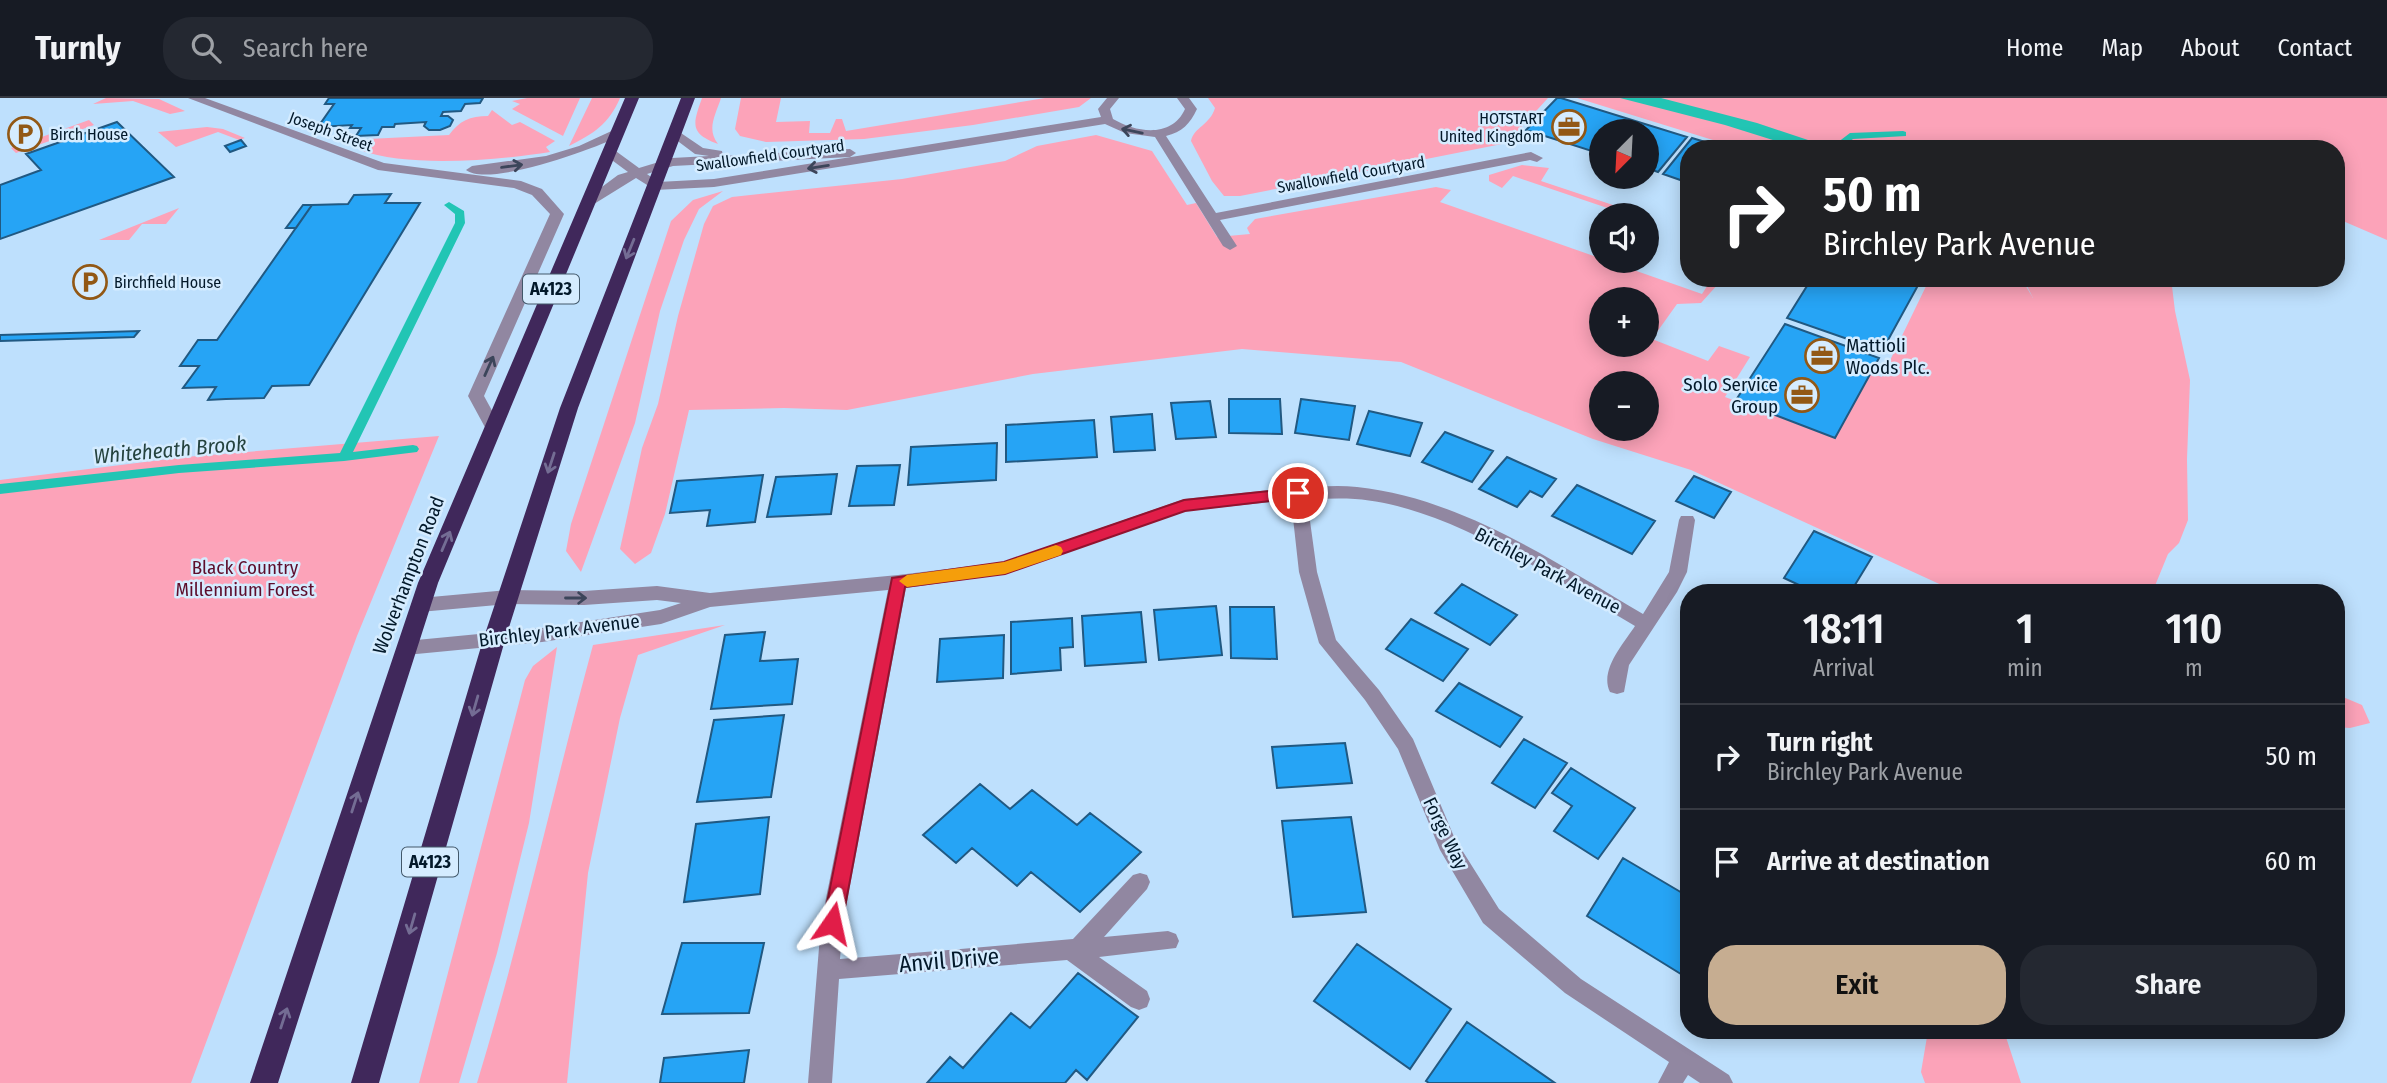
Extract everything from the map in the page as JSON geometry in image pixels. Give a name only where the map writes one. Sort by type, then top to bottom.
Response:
[{"type":"highway","name":"Wolverhampton Road","points":[[264,1083],[420,605],[632,98]]},
{"type":"highway","name":"A4123","points":[[365,1083],[494,640],[569,408],[688,98]]},
{"type":"street","name":"Joseph Street","points":[[194,98],[352,158],[382,167],[420,171]]},
{"type":"street","points":[[1107,120],[1104,109],[1113,98]]},
{"type":"street","points":[[1183,98],[1191,109],[1189,117],[1172,129],[1158,132],[1230,246]]},
{"type":"street","name":"Swallowfield Courtyard","points":[[655,186],[750,178],[1107,120],[1125,130],[1158,132]]},
{"type":"street","points":[[420,171],[494,169],[533,163],[584,150],[618,132]]},
{"type":"street","name":"Swallowfield Courtyard","points":[[675,133],[699,151],[734,157]]},
{"type":"street","points":[[609,152],[655,186]]},
{"type":"street","name":"Swallowfield Courtyard","points":[[589,201],[623,178],[672,162],[734,157],[910,153]]},
{"type":"street","name":"Swallowfield Courtyard","points":[[1212,218],[1450,174],[1531,156],[1537,158]]},
{"type":"street","points":[[420,171],[516,184],[537,192],[556,214],[476,396],[493,426]]},
{"type":"street","name":"Birchley Park Avenue","points":[[420,605],[508,597],[584,598],[657,593],[710,600],[898,582],[1005,568],[1184,505],[1298,493],[1357,493],[1430,509],[1518,549],[1646,624]]},
{"type":"street","name":"Forge Way","points":[[1298,493],[1308,572],[1328,643],[1373,695],[1406,745],[1447,844],[1491,916],[1573,986],[1721,1083]]},
{"type":"street","points":[[1617,687],[1620,664],[1678,572],[1687,520]]},
{"type":"street","points":[[820,1083],[832,923],[898,582]]},
{"type":"street","name":"Birchley Park Avenue","points":[[406,648],[494,640],[661,617],[710,600]]},
{"type":"street","points":[[1139,999],[1074,949],[1140,882]]},
{"type":"street","name":"Anvil Drive","points":[[828,970],[1168,941]]},
{"type":"street","points":[[1670,1083],[1684,1059]]},
{"type":"green space","points":[[106,98],[159,99],[185,111],[170,114],[133,101],[93,104]]},
{"type":"green space","points":[[527,98],[580,98],[563,136],[512,109],[520,104],[512,101]]},
{"type":"green space","points":[[592,98],[620,98],[611,115],[599,127],[569,146]]},
{"type":"green space","points":[[702,98],[721,98],[712,127],[718,144],[702,136],[696,127],[695,121]]},
{"type":"green space","points":[[741,98],[781,98],[776,122],[810,121],[809,133],[830,133],[836,119],[842,119],[846,131],[1045,98],[1091,98],[1079,107],[973,125],[864,139],[766,142],[740,136],[735,129]]},
{"type":"green space","points":[[1208,98],[1548,98],[1507,143],[1240,196],[1224,196],[1212,181],[1191,141],[1195,132],[1213,114],[1215,108]]},
{"type":"green space","points":[[1577,98],[2387,98],[2387,240],[2345,222],[2345,140],[1713,140],[1659,123],[1659,119],[1645,119]]},
{"type":"green space","points":[[492,110],[512,125],[520,122],[555,141],[546,147],[550,152],[480,160],[428,161],[380,156],[360,150],[368,139],[449,135],[461,123],[470,118],[488,116]]},
{"type":"green space","points":[[89,120],[94,125],[16,153],[11,148]]},
{"type":"green space","points":[[207,127],[223,129],[245,138],[239,140],[218,132],[176,147],[158,132]]},
{"type":"green space","points":[[1096,135],[1152,151],[1187,205],[1196,203],[1217,237],[1250,234],[1247,228],[1255,219],[1436,187],[1451,190],[1440,202],[1589,254],[1589,273],[1642,273],[1702,294],[1706,287],[1715,287],[1701,303],[1677,304],[1659,329],[1659,287],[1589,287],[1589,357],[1659,357],[1659,342],[1708,361],[1719,346],[1750,357],[1725,397],[1835,438],[1871,373],[1882,377],[1926,287],[2026,287],[2033,298],[2028,287],[2172,287],[2190,380],[2188,520],[2179,543],[2168,554],[2156,584],[1939,584],[1691,470],[1599,441],[1659,441],[1659,371],[1589,371],[1589,437],[1401,362],[1242,349],[1033,374],[847,410],[689,410],[665,514],[651,553],[635,564],[620,549],[642,448],[658,404],[678,316],[704,224],[713,206],[732,197],[902,179],[1005,161],[1037,146]]},
{"type":"green space","points":[[1522,165],[1549,168],[1541,181],[1607,203],[1593,203],[1513,176],[1502,188],[1489,181],[1489,175]]},
{"type":"green space","points":[[723,191],[699,209],[684,240],[660,311],[635,423],[581,572],[566,551],[571,524],[671,221],[693,200]]},
{"type":"green space","points":[[179,208],[166,224],[142,224],[129,240],[99,240]]},
{"type":"green space","name":"Black Country Millennium Forest","points":[[439,436],[357,636],[191,1083],[0,1083],[0,480],[185,457]]},
{"type":"green space","points":[[725,625],[638,655],[620,718],[588,873],[567,1083],[477,1083],[593,645]]},
{"type":"green space","points":[[557,647],[529,823],[497,953],[459,1083],[419,1083],[525,680],[533,666]]},
{"type":"green space","points":[[2345,698],[2362,705],[2370,723],[2345,728]]},
{"type":"green space","points":[[1927,1039],[2007,1039],[2021,1083],[1925,1083],[1921,1072]]},
{"type":"shaded area","points":[[1620,98],[1661,98],[1757,123],[1808,140],[1772,140]]},
{"type":"building","points":[[329,98],[483,98],[480,103],[465,104],[461,111],[443,112],[441,116],[448,116],[453,120],[450,126],[440,130],[429,130],[424,126],[426,122],[395,124],[394,127],[382,127],[378,135],[356,136],[361,128],[350,128],[352,125],[318,127],[334,104],[325,104]]},
{"type":"building","points":[[1557,98],[1629,119],[1589,119],[1589,150],[1526,130]]},
{"type":"building","points":[[117,122],[174,177],[0,239],[0,185],[41,170],[26,154]]},
{"type":"building","points":[[1659,128],[1687,137],[1680,140],[1680,145],[1659,171]]},
{"type":"building","points":[[241,140],[246,146],[230,152],[225,146]]},
{"type":"building","points":[[1680,153],[1680,180],[1663,174]]},
{"type":"building","points":[[391,194],[385,203],[420,203],[309,385],[272,386],[264,398],[208,400],[216,387],[183,388],[199,366],[180,366],[198,340],[217,340],[312,205],[348,204],[354,195]]},
{"type":"building","points":[[303,205],[312,205],[296,228],[286,228]]},
{"type":"building","points":[[1806,287],[1917,287],[1882,351],[1787,318]]},
{"type":"building","points":[[1785,324],[1879,358],[1835,438],[1736,400]]},
{"type":"building","points":[[139,331],[134,337],[0,341],[0,335]]},
{"type":"building","points":[[1229,399],[1280,399],[1282,434],[1229,433]]},
{"type":"building","points":[[1301,399],[1355,406],[1349,440],[1295,433]]},
{"type":"building","points":[[1210,401],[1216,437],[1176,439],[1171,403]]},
{"type":"building","points":[[1369,411],[1422,423],[1410,456],[1357,444]]},
{"type":"building","points":[[1152,414],[1155,450],[1114,452],[1111,417]]},
{"type":"building","points":[[1094,420],[1097,457],[1006,462],[1006,425]]},
{"type":"building","points":[[1445,432],[1493,451],[1472,482],[1422,462]]},
{"type":"building","points":[[997,443],[996,480],[908,485],[911,447]]},
{"type":"building","points":[[1507,457],[1556,479],[1542,497],[1530,491],[1517,507],[1479,489]]},
{"type":"building","points":[[900,465],[894,505],[849,506],[857,466]]},
{"type":"building","points":[[837,474],[831,514],[767,517],[776,477]]},
{"type":"building","points":[[763,475],[755,522],[707,526],[710,510],[670,513],[677,481]]},
{"type":"building","points":[[1694,476],[1731,492],[1714,518],[1676,501]]},
{"type":"building","points":[[1577,485],[1655,521],[1632,554],[1552,516]]},
{"type":"building","points":[[1814,531],[1872,557],[1856,584],[1797,584],[1784,578]]},
{"type":"building","points":[[1462,584],[1517,615],[1490,645],[1435,613]]},
{"type":"building","points":[[1216,606],[1222,655],[1159,660],[1154,610]]},
{"type":"building","points":[[1230,607],[1274,607],[1277,659],[1231,658]]},
{"type":"building","points":[[1141,612],[1146,662],[1085,666],[1082,616]]},
{"type":"building","points":[[1072,618],[1073,647],[1060,648],[1061,670],[1011,674],[1011,622]]},
{"type":"building","points":[[1411,619],[1468,649],[1443,681],[1386,649]]},
{"type":"building","points":[[765,632],[760,661],[798,659],[792,704],[711,709],[725,635]]},
{"type":"building","points":[[1004,635],[1003,678],[937,682],[940,639]]},
{"type":"building","points":[[1459,683],[1522,717],[1500,747],[1436,711]]},
{"type":"building","points":[[784,715],[771,797],[697,802],[714,720]]},
{"type":"building","points":[[1524,739],[1567,763],[1535,808],[1492,783]]},
{"type":"building","points":[[1345,743],[1352,783],[1277,788],[1272,747]]},
{"type":"building","points":[[1571,768],[1635,808],[1598,859],[1554,831],[1572,806],[1552,793]]},
{"type":"building","points":[[980,784],[1010,809],[1032,790],[1077,825],[1090,813],[1141,852],[1080,912],[1031,872],[1017,886],[972,848],[956,863],[923,835]]},
{"type":"building","points":[[769,817],[760,894],[684,902],[696,824]]},
{"type":"building","points":[[1351,817],[1366,912],[1293,917],[1282,821]]},
{"type":"building","points":[[1623,858],[1680,892],[1680,973],[1587,916]]},
{"type":"building","points":[[682,943],[764,943],[749,1013],[662,1014]]},
{"type":"building","points":[[1357,944],[1451,1009],[1410,1069],[1314,1001]]},
{"type":"building","points":[[1078,973],[1138,1017],[1087,1080],[1076,1070],[1065,1083],[927,1083],[950,1057],[963,1068],[1011,1013],[1030,1028]]},
{"type":"building","points":[[1467,1022],[1555,1083],[1426,1081]]},
{"type":"building","points":[[749,1050],[744,1083],[660,1083],[664,1058]]},
{"type":"waterway","name":"Whiteheath Brook","points":[[1845,140],[1850,136],[1903,134]]},
{"type":"waterway","name":"Whiteheath Brook","points":[[344,457],[460,223],[460,213],[449,205]]},
{"type":"waterway","name":"Whiteheath Brook","points":[[344,457],[413,449]]},
{"type":"waterway","name":"Whiteheath Brook","points":[[0,489],[179,469],[344,457]]},
{"type":"slow traffic","points":[[907,581],[1005,568],[1056,551]]},
{"type":"place","name":"HOTSTART United Kingdom","points":[[1569,127]]},
{"type":"place","name":"Birch House","points":[[25,134]]},
{"type":"place","name":"Birchfield House","points":[[90,282]]},
{"type":"place","name":"Mattioli Woods Plc.","points":[[1822,356]]},
{"type":"place","name":"Solo Service Group","points":[[1802,395]]},
{"type":"route","points":[[832,923],[898,582],[1005,568],[1184,505],[1298,493]]}]
